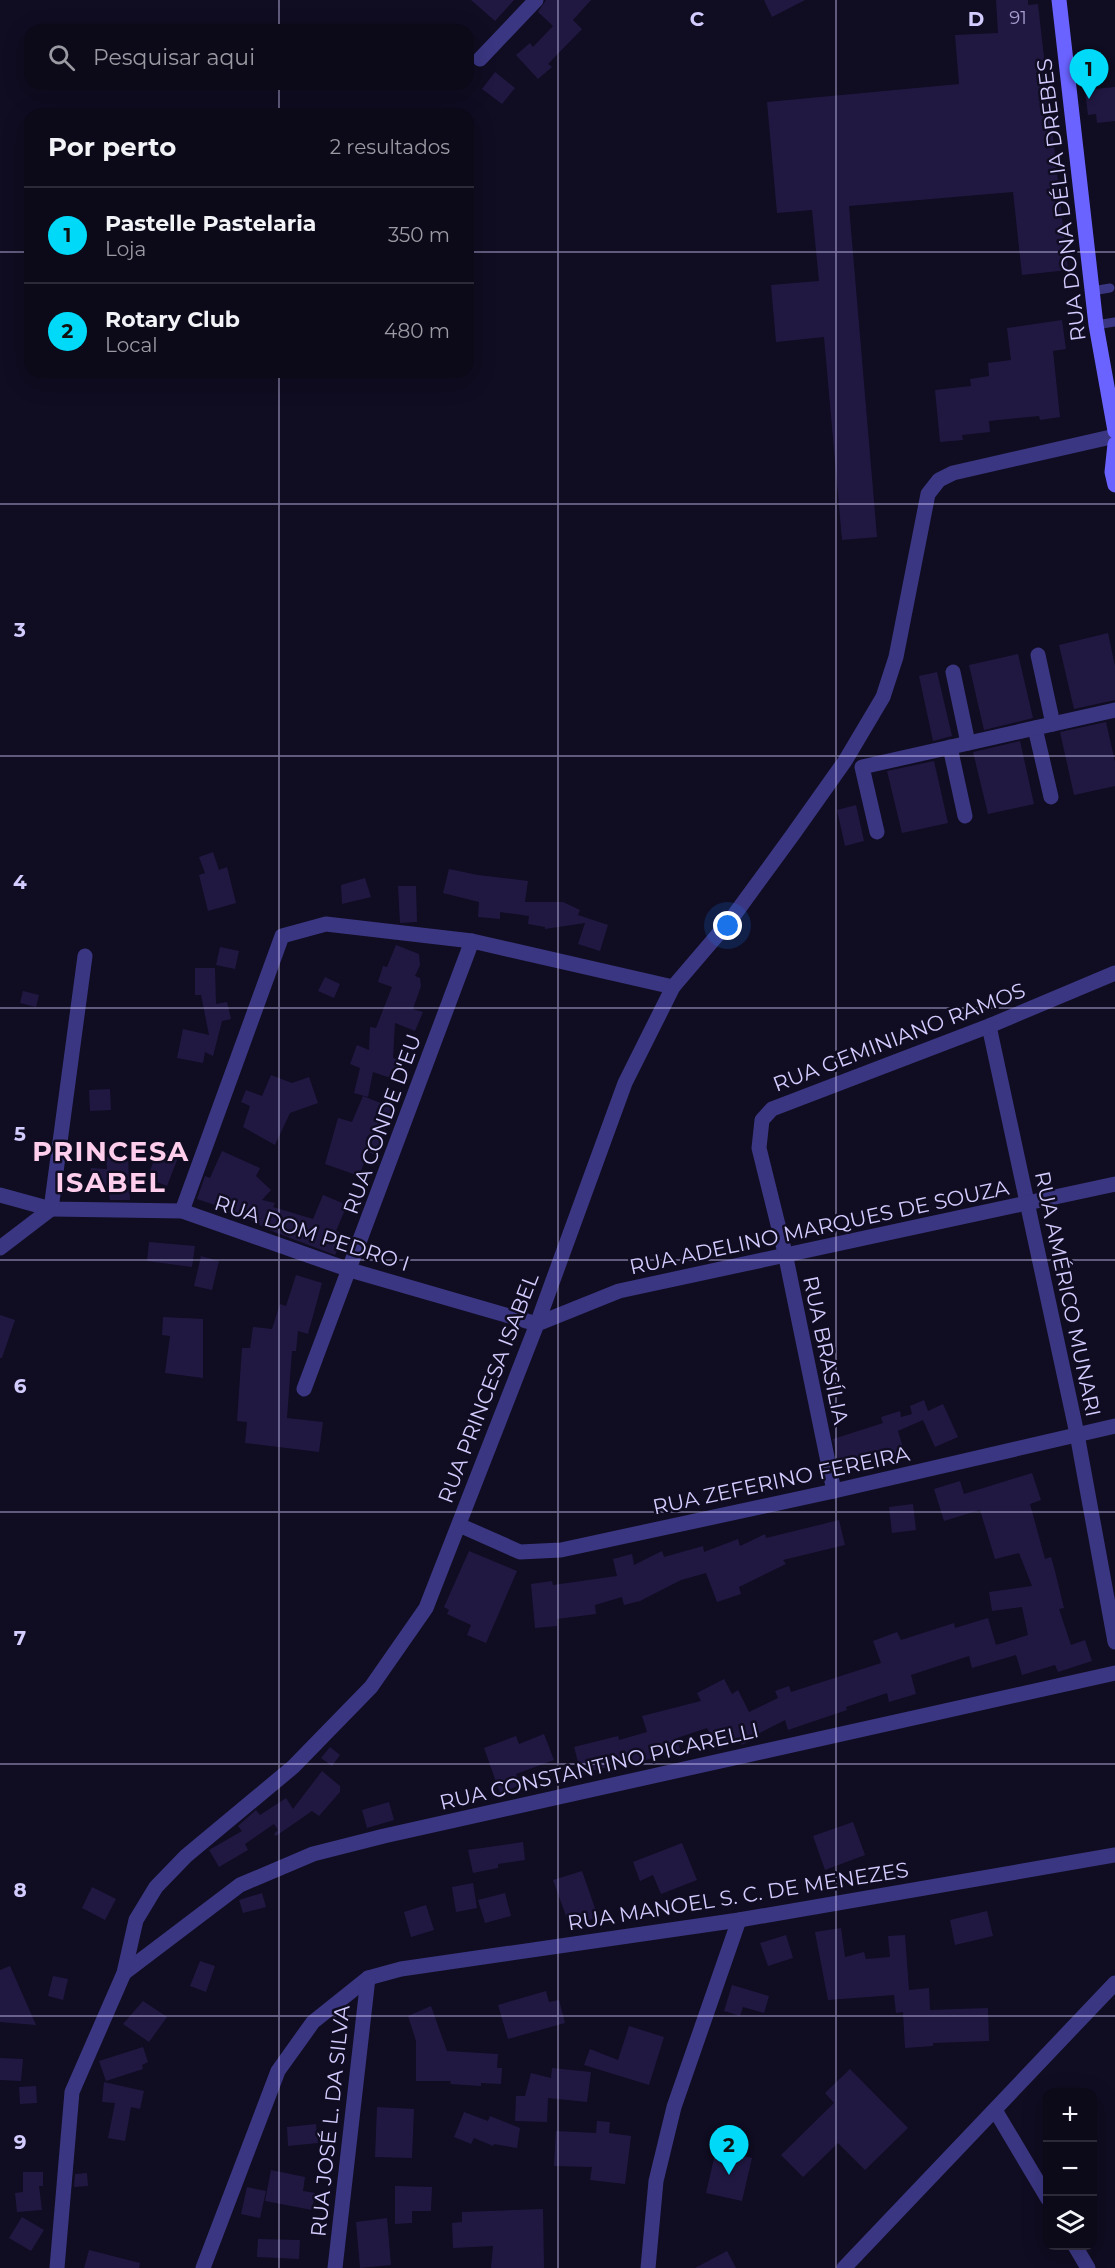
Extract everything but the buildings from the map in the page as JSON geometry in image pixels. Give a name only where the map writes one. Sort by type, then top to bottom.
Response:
[{"type":"street","points":[[480,59],[536,0]]},
{"type":"street","name":"RUA DONA DÉLIA DREBES","points":[[1059,0],[1096,325],[1115,431]]},
{"type":"street","name":"RUA PRINCESA ISABEL","points":[[57,2268],[72,2092],[124,1973],[136,1920],[156,1887],[186,1856],[293,1767],[371,1687],[426,1608],[537,1324],[625,1083],[673,987],[732,918],[794,833],[845,761],[883,697],[896,657],[925,506],[933,486],[945,475],[1115,436]]},
{"type":"street","points":[[1115,444],[1112,471],[1115,485]]},
{"type":"street","points":[[1038,655],[1053,724]]},
{"type":"street","points":[[952,672],[968,743]]},
{"type":"street","points":[[877,832],[862,767],[1115,710]]},
{"type":"street","points":[[1035,728],[1051,797]]},
{"type":"street","points":[[950,747],[965,816]]},
{"type":"street","points":[[182,1211],[282,936],[326,924],[472,941],[673,987]]},
{"type":"street","name":"RUA CONDE D'EU","points":[[304,1389],[472,941]]},
{"type":"street","points":[[0,1248],[51,1209],[85,956]]},
{"type":"street","name":"RUA GEMINIANO RAMOS","points":[[785,1254],[759,1148],[762,1119],[772,1109],[989,1026],[1115,973]]},
{"type":"street","name":"RUA AMÉRICO MUNARI","points":[[989,1026],[1077,1434],[1115,1642]]},
{"type":"street","name":"RUA ADELINO MARQUES DE SOUZA","points":[[537,1324],[619,1291],[1115,1184]]},
{"type":"street","name":"RUA DOM PEDRO I","points":[[0,1195],[51,1209],[182,1211],[350,1270],[537,1324]]},
{"type":"street","name":"RUA BRASÍLIA","points":[[785,1254],[834,1491]]},
{"type":"street","name":"RUA ZEFERINO FEREIRA","points":[[459,1525],[520,1552],[561,1550],[834,1491],[1115,1426]]},
{"type":"street","name":"RUA CONSTANTINO PICARELLI","points":[[124,1973],[240,1885],[313,1854],[408,1830],[1115,1673]]},
{"type":"street","name":"RUA MANOEL S. C. DE MENEZES","points":[[368,1978],[401,1969],[739,1920],[1115,1855]]},
{"type":"street","points":[[648,2268],[656,2181],[675,2107],[739,1920]]},
{"type":"street","points":[[203,2268],[278,2072],[313,2022],[368,1978]]},
{"type":"street","name":"RUA JOSÉ L. DA SILVA","points":[[335,2268],[368,1978]]},
{"type":"street","points":[[844,2268],[1115,1983]]},
{"type":"street","points":[[995,2110],[1045,2196]]},
{"type":"street","points":[[1077,2250],[1088,2268]]},
{"type":"lane","points":[[1092,291],[1110,288]]},
{"type":"lane","points":[[1096,325],[1115,322]]},
{"type":"place","name":"Pastelle Pastelaria","points":[[1089,99]]},
{"type":"place","name":"Rotary Club","points":[[729,2175]]},
{"type":"district","name":"PRINCESA ISABEL","points":[[111,1166]]}]
